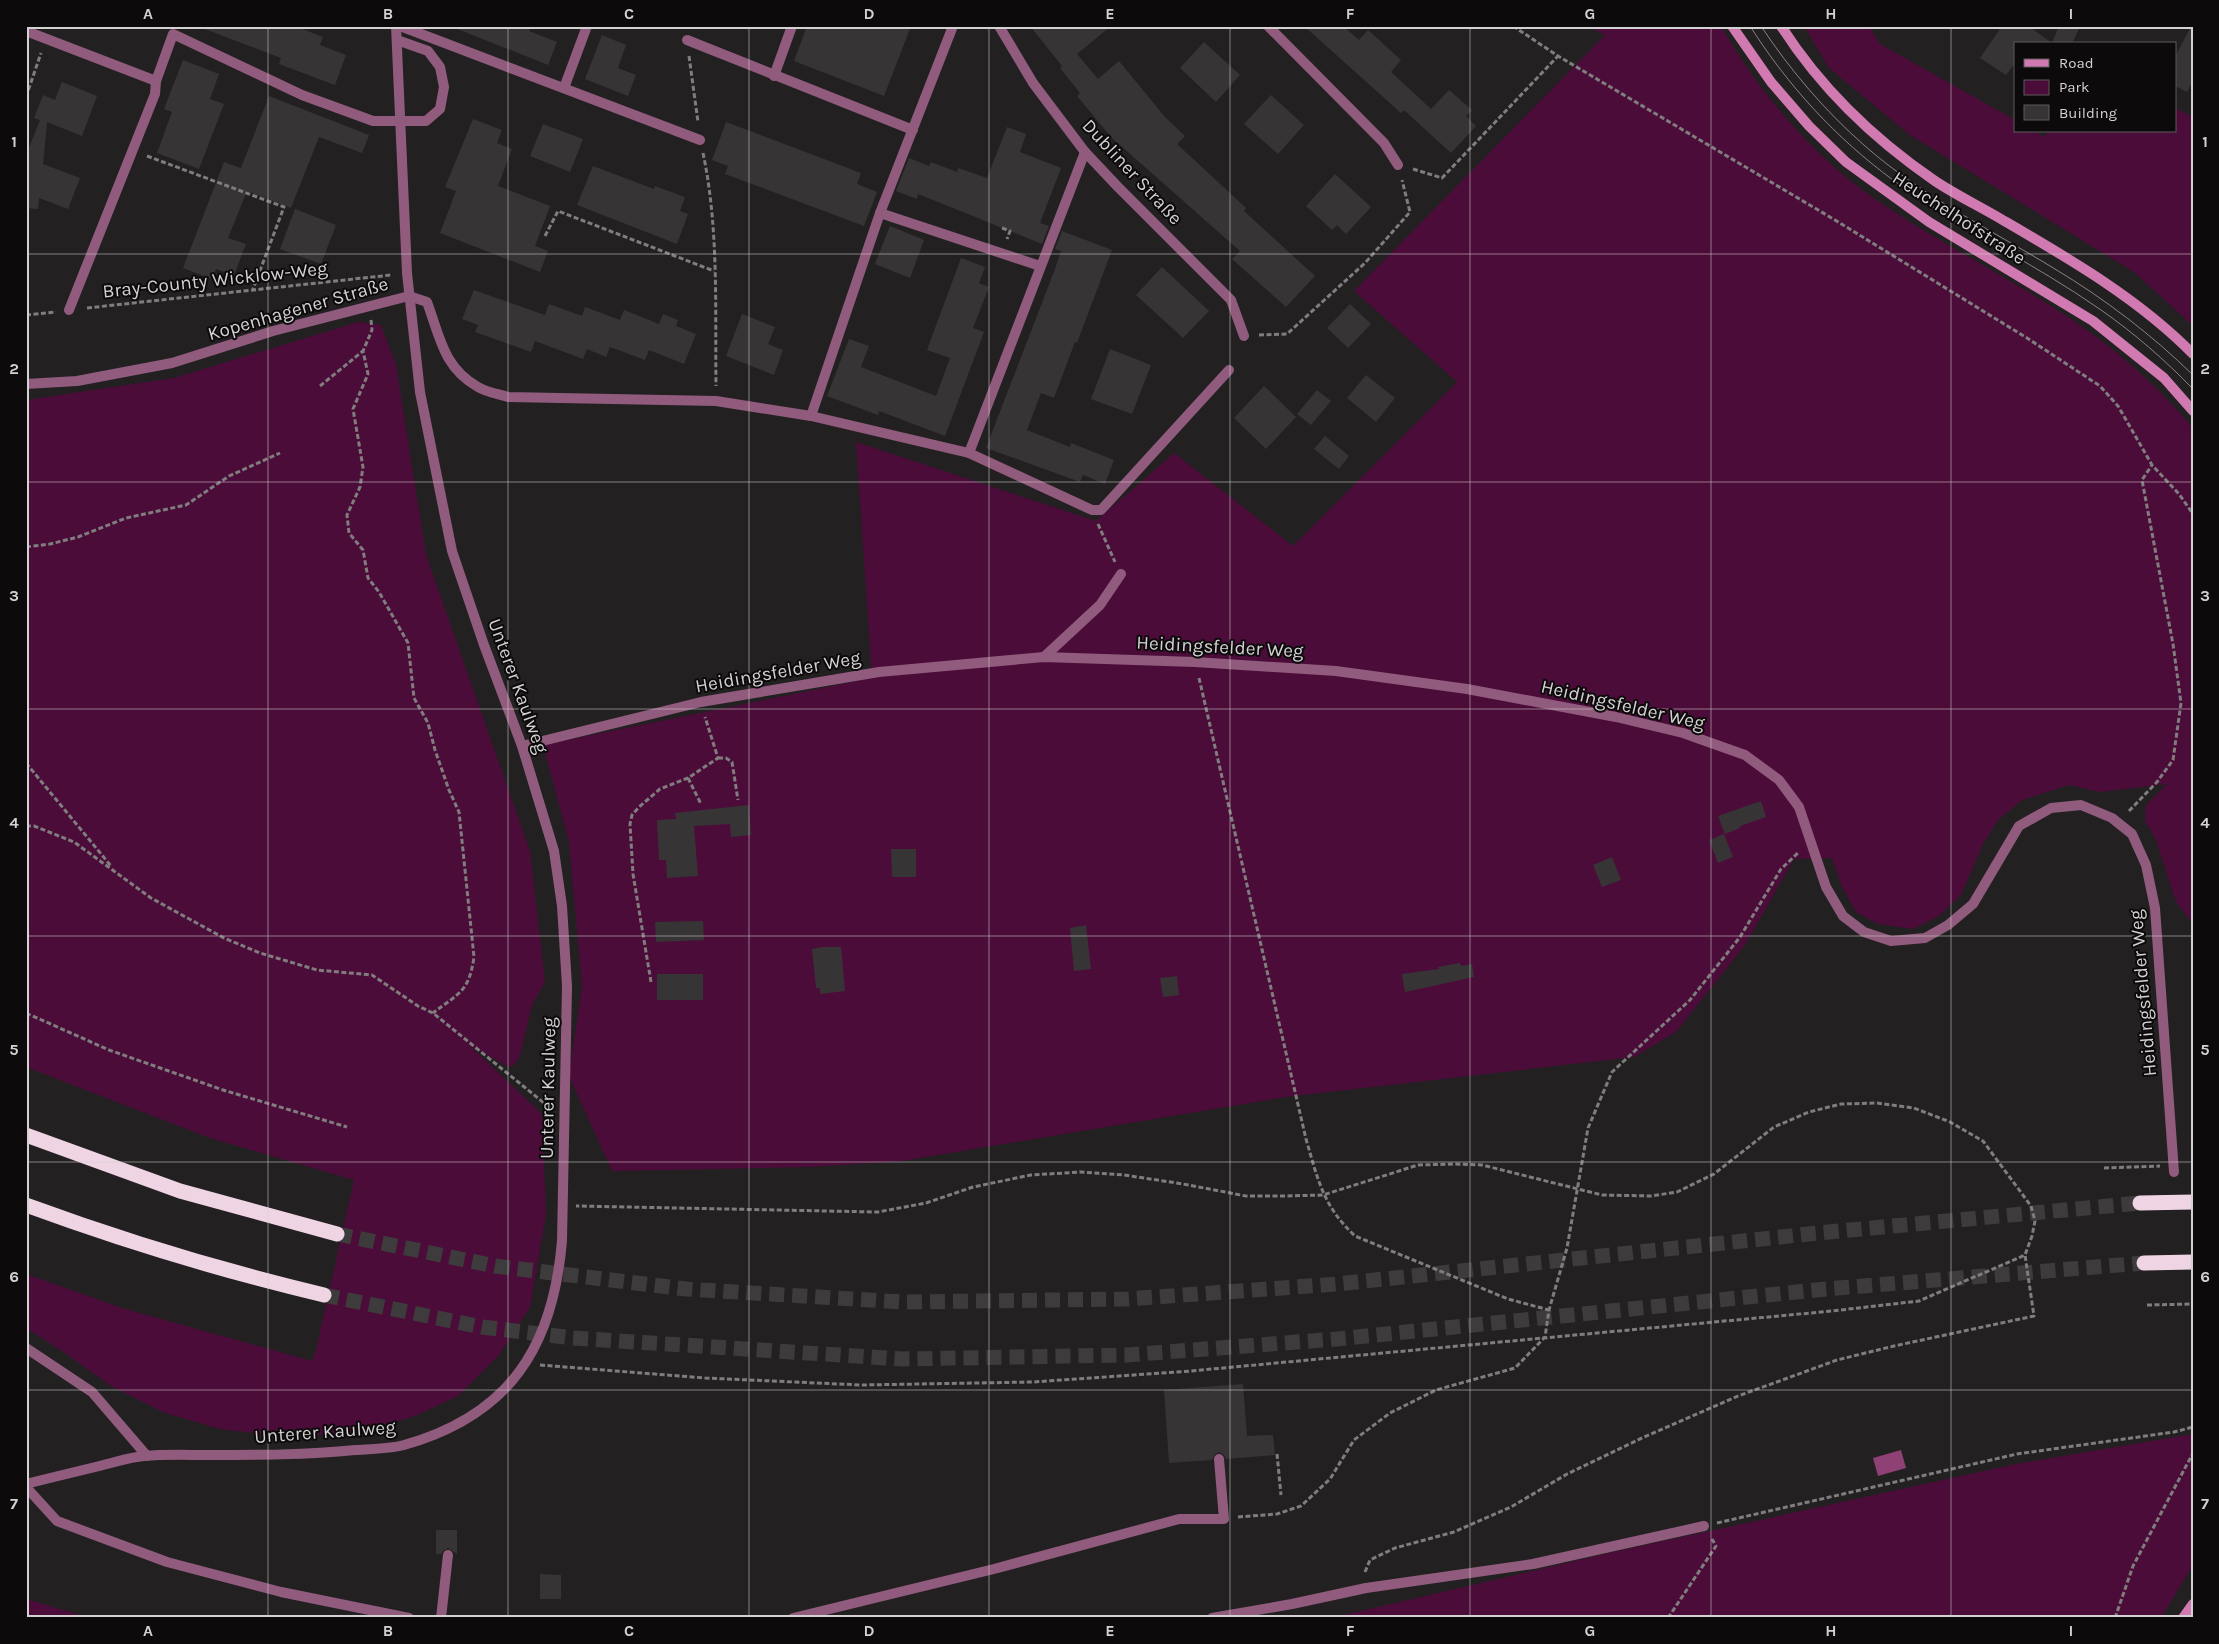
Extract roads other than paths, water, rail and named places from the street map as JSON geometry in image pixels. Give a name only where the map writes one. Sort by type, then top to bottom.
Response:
[{"type":"highway","points":[[26,1135],[180,1191],[337,1234]]},
{"type":"highway","points":[[2140,1203],[2193,1202]]},
{"type":"highway","points":[[26,1205],[108,1235],[197,1262],[324,1295]]},
{"type":"highway","points":[[2144,1263],[2193,1262]]},
{"type":"main road","name":"Heuchelhofstraße","points":[[1732,26],[1771,82],[1809,126],[1846,162],[1929,222],[2093,321],[2164,378],[2193,411]]},
{"type":"main road","name":"Heuchelhofstraße","points":[[1781,26],[1798,53],[1839,100],[1881,139],[1936,181],[2118,290],[2193,354]]},
{"type":"main road","points":[[2183,1618],[2193,1604]]},
{"type":"street","name":"Kopenhagener Straße","points":[[26,384],[76,381],[172,363],[273,331],[409,296],[396,26]]},
{"type":"street","points":[[400,26],[700,140]]},
{"type":"street","points":[[564,88],[587,26]]},
{"type":"street","points":[[774,76],[792,26]]},
{"type":"street","points":[[811,416],[880,213],[953,26]]},
{"type":"street","name":"Dubliner Straße","points":[[999,26],[1033,83],[1085,152],[1118,188],[1231,300],[1244,336]]},
{"type":"street","points":[[1268,26],[1384,143],[1398,165]]},
{"type":"street","points":[[26,31],[156,81]]},
{"type":"street","points":[[69,310],[155,94],[156,81],[173,34],[302,95],[373,121],[401,123],[426,121],[440,109],[444,88],[440,67],[428,51],[397,40]]},
{"type":"street","points":[[687,40],[913,130]]},
{"type":"street","points":[[969,452],[1085,152]]},
{"type":"street","points":[[880,213],[1040,266]]},
{"type":"street","points":[[409,296],[427,302],[441,347],[454,368],[479,387],[508,397],[716,401],[811,416],[969,452],[1092,510],[1101,510],[1112,500],[1229,370]]},
{"type":"street","name":"Unterer Kaulweg","points":[[26,1484],[147,1456],[308,1454],[402,1446],[442,1431],[472,1415],[518,1376],[538,1342],[550,1311],[560,1272],[563,1206],[567,986],[562,906],[554,851],[522,746],[484,645],[452,551],[420,392],[409,296]]},
{"type":"street","points":[[1044,657],[1100,605],[1121,574]]},
{"type":"street","name":"Heidingsfelder Weg","points":[[522,746],[701,702],[878,672],[1044,657],[1195,662],[1336,671],[1467,689],[1616,717],[1683,733],[1745,756],[1780,780],[1799,807],[1826,887],[1843,916],[1864,932],[1891,941],[1925,938],[1948,925],[1973,904],[2019,826],[2051,808],[2081,805],[2112,818],[2132,834],[2146,866],[2155,908],[2174,1168]]},
{"type":"street","points":[[26,1348],[92,1392],[147,1456]]},
{"type":"street","points":[[793,1618],[1013,1564],[1179,1519],[1224,1519],[1219,1459]]},
{"type":"street","points":[[26,1488],[57,1521],[166,1562],[281,1592],[408,1618]]},
{"type":"street","points":[[1212,1618],[1292,1604],[1366,1588],[1533,1564],[1704,1526]]},
{"type":"street","points":[[441,1618],[448,1555]]},
{"type":"tunnel","points":[[337,1234],[495,1266],[686,1289],[903,1302],[1128,1299],[1337,1284],[1818,1233],[2140,1203]]},
{"type":"tunnel","points":[[324,1295],[482,1327],[573,1338],[902,1359],[1126,1355],[1337,1339],[1826,1289],[2144,1263]]},
{"type":"tram line","points":[[1750,26],[1780,69],[1814,110],[1872,164],[1944,214],[2050,277],[2101,310],[2149,347],[2193,389]]},
{"type":"tram line","points":[[1761,26],[1796,74],[1822,104],[1850,133],[1887,164],[1933,197],[2092,293],[2145,332],[2193,375]]}]
